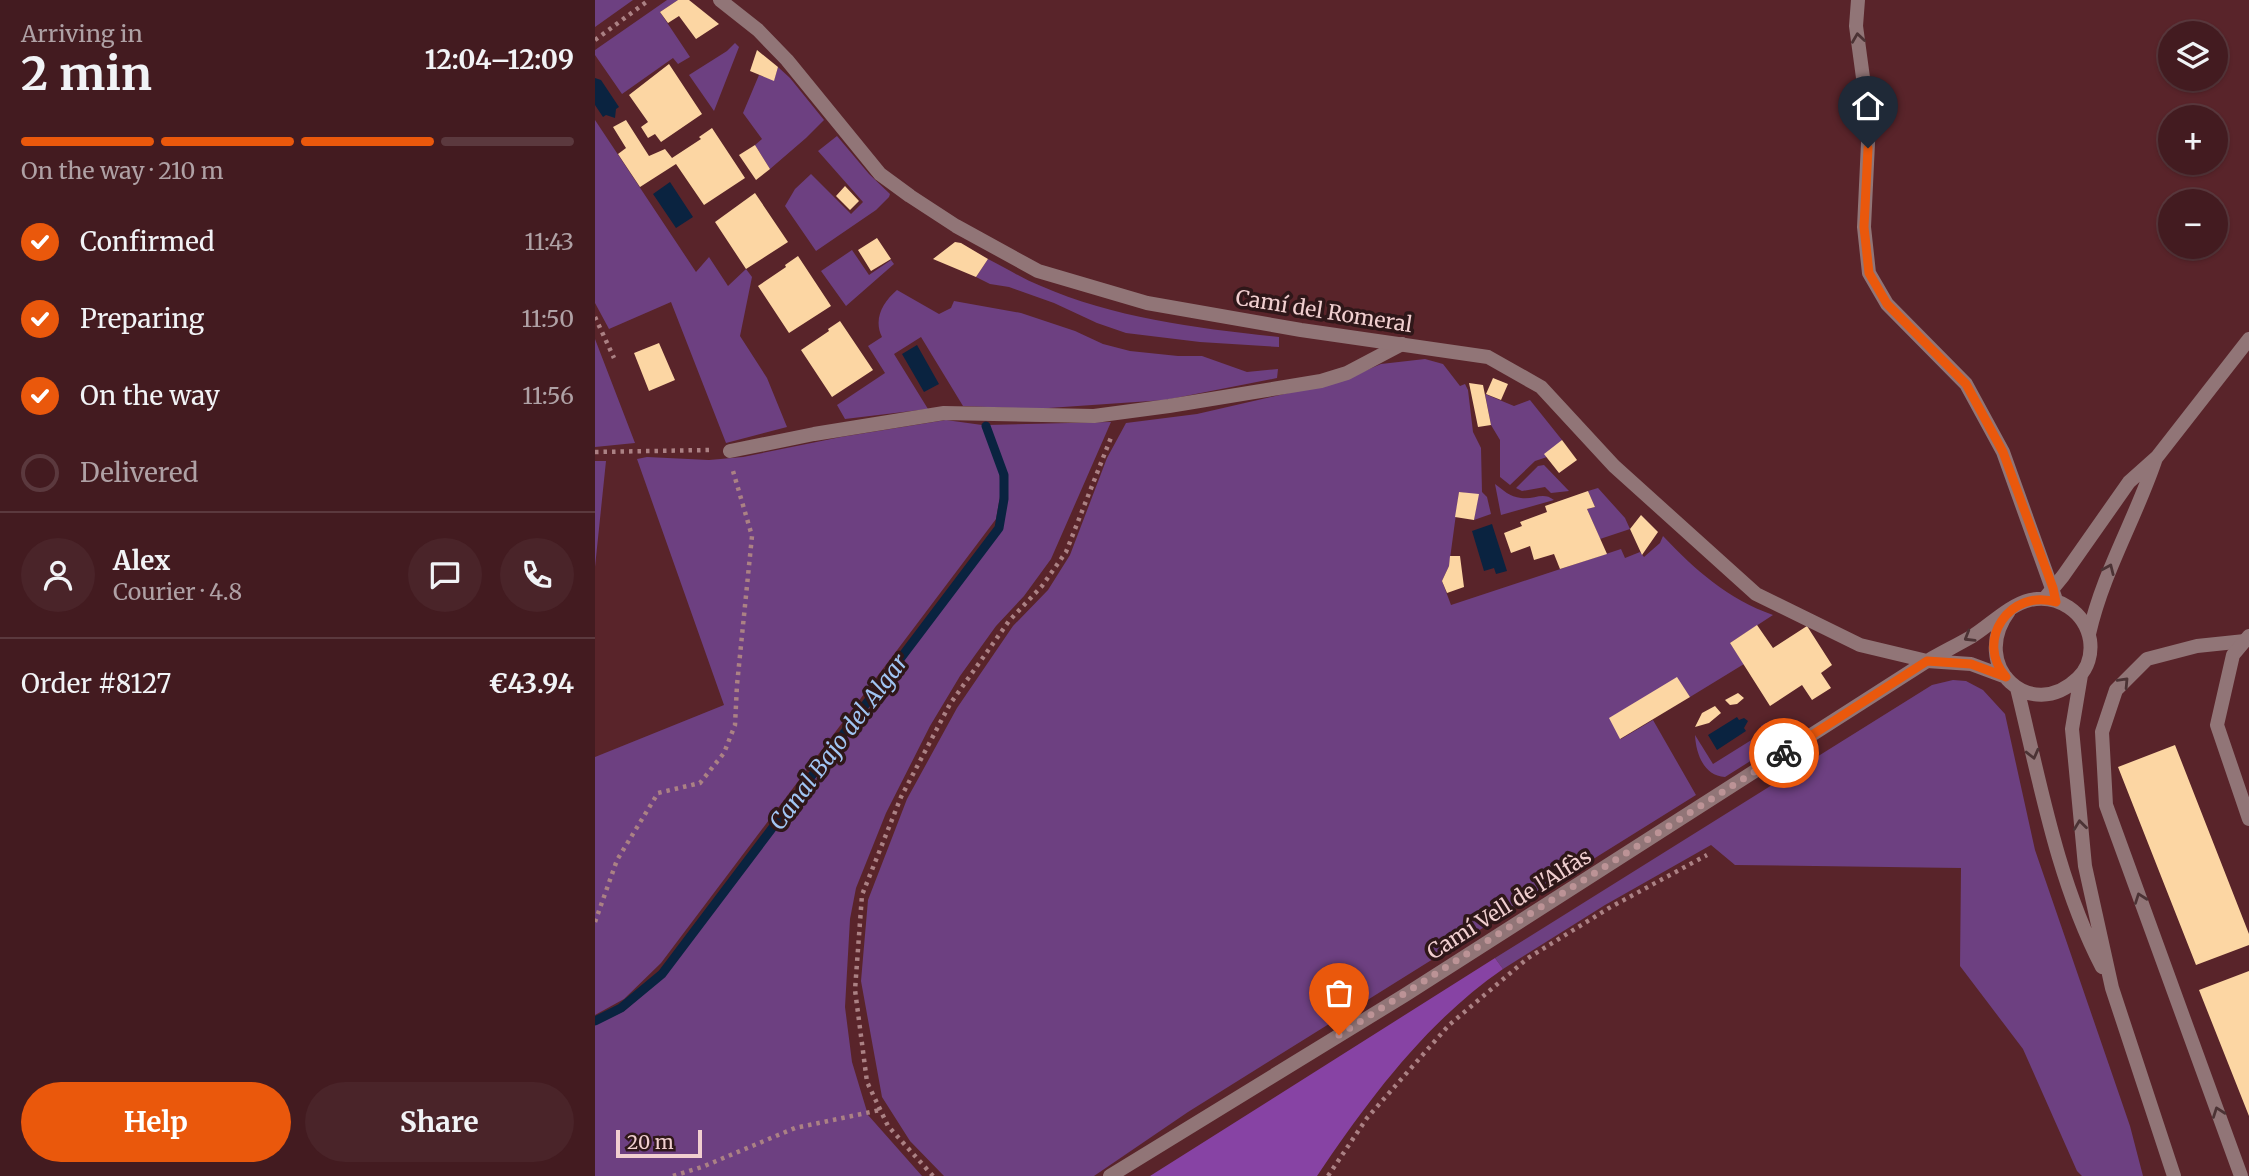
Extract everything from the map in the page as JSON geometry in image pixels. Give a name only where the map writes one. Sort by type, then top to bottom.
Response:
[{"type":"street","name":"Camí del Romeral","points":[[720,0],[758,30],[787,60],[880,174],[956,226],[1038,271],[1147,303],[1301,330],[1488,357],[1541,387],[1613,466],[1756,594],[1860,645],[1927,661],[1971,664],[2006,677]]},
{"type":"street","points":[[1858,0],[1856,26],[1869,122],[1864,227],[1869,273],[1887,304],[1966,384],[2003,452],[2051,596],[2079,616],[2089,634]]},
{"type":"street","points":[[2081,675],[2067,689],[2051,694],[2033,694],[2017,688],[2000,670],[1994,646],[1999,624],[2009,611],[2028,600],[2051,596],[2129,482],[2157,457],[2249,339]]},
{"type":"street","points":[[730,451],[814,434],[944,414],[1094,416],[1170,407],[1321,381],[1347,373],[1402,344]]},
{"type":"street","points":[[2157,457],[2142,501],[2104,581],[2089,634],[2090,657],[2081,675],[2073,729],[2077,801],[2085,866],[2112,988],[2174,1176]]},
{"type":"street","name":"Camí Vell de l'Alfàs","points":[[1111,1176],[1417,988],[2009,611]]},
{"type":"street","points":[[2247,638],[2233,655],[2217,725],[2249,819]]},
{"type":"street","points":[[2241,1176],[2106,805],[2102,732],[2116,690],[2147,659],[2197,646],[2247,638]]},
{"type":"street","points":[[2017,688],[2057,851],[2085,934],[2112,988]]},
{"type":"path","points":[[595,40],[649,0]]},
{"type":"path","points":[[595,317],[614,358]]},
{"type":"path","points":[[933,1176],[888,1126],[867,1082],[855,990],[862,895],[901,797],[950,704],[1009,621],[1042,586],[1066,552],[1103,454],[1123,412]]},
{"type":"path","points":[[595,452],[651,449],[730,451],[734,476],[753,536],[737,685],[736,726],[724,752],[700,783],[658,793],[617,860],[595,922]]},
{"type":"path","points":[[1328,1176],[1367,1118],[1449,1024],[1508,974],[1528,958],[1609,908],[1707,855]]},
{"type":"path","points":[[673,1176],[702,1167],[795,1128],[880,1110]]},
{"type":"shaded area","points":[[595,0],[633,0],[595,27]]},
{"type":"shaded area","points":[[667,0],[678,0],[660,12],[690,57],[678,64],[673,58],[622,94],[595,55],[595,50]]},
{"type":"shaded area","points":[[735,43],[739,47],[714,111],[689,75]]},
{"type":"shaded area","points":[[778,67],[824,120],[770,169],[755,145],[762,139],[743,113],[759,75],[774,80]]},
{"type":"shaded area","points":[[595,120],[696,272],[709,257],[728,286],[746,269],[752,277],[740,336],[767,378],[787,427],[726,443],[671,302],[609,329],[595,303]]},
{"type":"shaded area","points":[[837,136],[890,194],[876,210],[816,251],[785,206],[795,189],[811,174],[851,214],[863,202],[818,151]]},
{"type":"shaded area","points":[[852,250],[869,275],[891,260],[894,264],[846,306],[821,271]]},
{"type":"shaded area","points":[[988,259],[1034,283],[1098,306],[1189,326],[1279,337],[1279,347],[1200,342],[1126,333],[1054,303],[1009,287],[990,284],[976,277]]},
{"type":"shaded area","points":[[897,290],[939,314],[951,308],[954,301],[1021,313],[1075,331],[1103,344],[1130,351],[1202,356],[1247,372],[1278,369],[1277,378],[1165,400],[1034,409],[963,406],[921,337],[894,354],[928,409],[845,419],[837,405],[885,373],[868,346],[882,337],[879,317],[887,300]]},
{"type":"shaded area","points":[[595,339],[635,443],[595,447]]},
{"type":"shaded area","points":[[1425,359],[1443,364],[1460,386],[1465,384],[1468,390],[1473,432],[1481,448],[1482,492],[1487,497],[1491,514],[1474,520],[1478,495],[1459,492],[1449,566],[1442,581],[1451,605],[1621,549],[1625,558],[1640,552],[1644,557],[1660,543],[1663,536],[1713,582],[1741,601],[1773,615],[1730,643],[1744,664],[1690,697],[1677,678],[1610,718],[1621,739],[1653,720],[1696,795],[1188,1112],[1094,1176],[944,1176],[910,1141],[882,1097],[861,981],[868,900],[907,799],[957,708],[1013,626],[1048,590],[1070,555],[1107,458],[1126,423],[1197,414],[1341,381],[1381,364]]},
{"type":"shaded area","points":[[1485,394],[1514,406],[1530,400],[1562,440],[1547,457],[1535,461],[1510,485],[1500,477],[1500,440],[1491,425]]},
{"type":"shaded area","points":[[946,420],[982,425],[999,470],[1001,491],[996,519],[661,963],[624,999],[595,1015],[595,757],[724,705],[637,459],[647,457],[709,460],[743,457],[841,437]]},
{"type":"shaded area","points":[[1111,422],[1051,559],[1024,596],[996,626],[960,676],[930,726],[886,813],[856,888],[850,919],[845,1007],[852,1062],[868,1115],[922,1176],[595,1176],[595,1025],[624,1011],[665,976],[1001,528],[1005,475],[987,425]]},
{"type":"shaded area","points":[[595,461],[606,461],[595,567]]},
{"type":"shaded area","points":[[1544,465],[1569,491],[1551,493],[1545,487],[1522,491],[1516,488],[1538,466]]},
{"type":"shaded area","points":[[1495,484],[1517,497],[1546,496],[1554,500],[1501,515]]},
{"type":"shaded area","points":[[1598,488],[1625,518],[1630,529],[1600,539],[1587,509],[1595,507],[1588,491]]},
{"type":"shaded area","points":[[1953,680],[1966,681],[1983,690],[2005,714],[2035,850],[2130,1126],[2143,1176],[2082,1176],[2077,1171],[2023,1049],[1960,966],[1961,868],[1735,865],[1711,845],[1605,905],[1503,969],[1495,958],[1932,685]]},
{"type":"shaded area","points":[[1766,723],[1779,743],[1725,777],[1712,773],[1702,763],[1695,735],[1713,764],[1761,734],[1761,726]]},
{"type":"shaded area","points":[[1495,958],[1503,969],[1475,990],[1424,1037],[1378,1091],[1317,1176],[1150,1176]]},
{"type":"water","points":[[595,78],[601,80],[619,107],[616,109],[615,118],[606,115],[603,117],[595,105]]},
{"type":"water","points":[[670,182],[693,217],[676,228],[653,194]]},
{"type":"water","points":[[917,345],[939,384],[924,392],[902,354]]},
{"type":"water","points":[[1492,524],[1507,571],[1496,574],[1494,568],[1484,571],[1472,531]]},
{"type":"water","points":[[1737,717],[1739,720],[1744,718],[1748,721],[1744,728],[1746,731],[1717,750],[1708,735]]},
{"type":"building","points":[[678,0],[689,0],[719,24],[696,39],[679,16],[668,23],[660,12]]},
{"type":"building","points":[[757,50],[778,67],[774,81],[750,71]]},
{"type":"building","points":[[669,64],[702,114],[661,142],[655,134],[648,138],[641,127],[648,122],[629,95]]},
{"type":"building","points":[[626,120],[649,156],[665,149],[672,158],[701,139],[699,137],[712,128],[745,178],[704,205],[676,164],[640,187],[618,154],[626,148],[613,127]]},
{"type":"building","points":[[755,145],[770,169],[756,180],[739,155]]},
{"type":"building","points":[[845,186],[859,201],[850,210],[836,196]]},
{"type":"building","points":[[755,193],[788,242],[746,269],[715,222]]},
{"type":"building","points":[[877,238],[891,259],[871,271],[858,250]]},
{"type":"building","points":[[955,242],[988,259],[976,277],[933,259]]},
{"type":"building","points":[[798,256],[831,306],[789,333],[758,286]]},
{"type":"building","points":[[840,321],[873,370],[832,397],[801,350]]},
{"type":"building","points":[[659,343],[675,380],[649,391],[634,353]]},
{"type":"building","points":[[1493,378],[1508,384],[1501,400],[1486,394]]},
{"type":"building","points":[[1469,383],[1483,385],[1491,425],[1478,427]]},
{"type":"building","points":[[1562,440],[1577,460],[1559,473],[1544,454]]},
{"type":"building","points":[[1588,491],[1595,507],[1587,509],[1607,554],[1560,569],[1554,554],[1534,560],[1530,546],[1511,553],[1504,533],[1522,526],[1520,522],[1547,512],[1545,506]]},
{"type":"building","points":[[1459,492],[1479,494],[1474,520],[1455,517]]},
{"type":"building","points":[[1641,515],[1658,532],[1642,555],[1630,529]]},
{"type":"building","points":[[1450,556],[1460,556],[1464,587],[1447,593],[1442,581]]},
{"type":"building","points":[[1757,625],[1773,648],[1807,626],[1832,665],[1821,673],[1831,688],[1812,700],[1802,685],[1770,706],[1730,643]]},
{"type":"building","points":[[1677,677],[1690,697],[1620,739],[1609,718]]},
{"type":"building","points":[[1738,693],[1744,698],[1737,704],[1730,705],[1725,700]]},
{"type":"building","points":[[1715,706],[1721,713],[1709,723],[1695,727],[1702,713]]},
{"type":"building","points":[[2175,745],[2249,934],[2249,945],[2196,965],[2118,767]]},
{"type":"building","points":[[2249,971],[2249,1116],[2199,990]]},
{"type":"waterway","name":"Canal Bajo del Algar","points":[[595,1021],[621,1008],[662,974],[999,528],[1004,499],[1004,475],[986,426]]},
{"type":"way so far","points":[[1339,1035],[1784,753]]},
{"type":"route","points":[[1784,753],[1927,661],[1971,664],[2006,677],[2000,670],[1994,646],[1999,624],[2009,611],[2028,600],[2045,598],[2056,602],[2003,452],[1966,384],[1887,304],[1869,273],[1864,227],[1868,148]]}]
